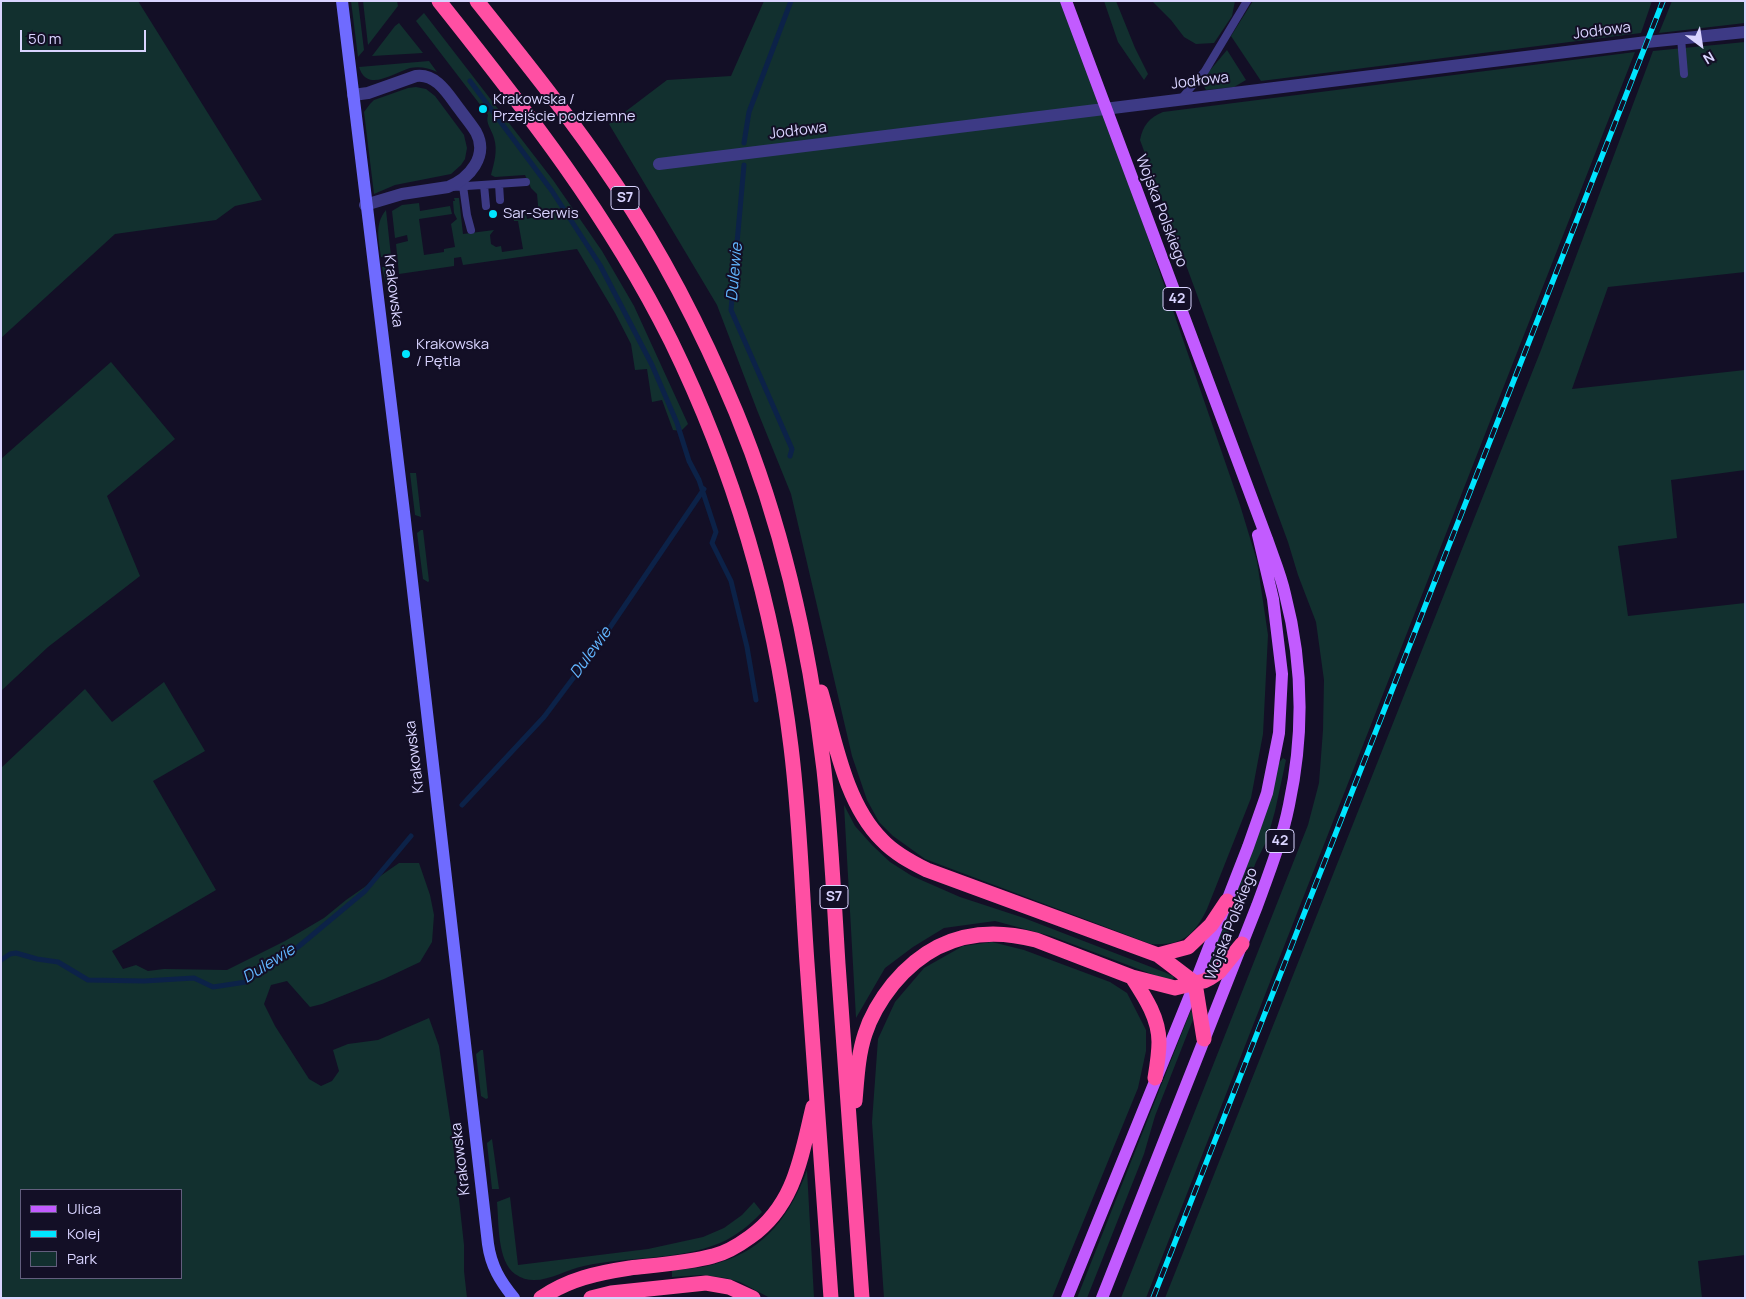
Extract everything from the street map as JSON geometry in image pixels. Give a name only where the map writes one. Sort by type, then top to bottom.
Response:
[{"type":"highway","name":"S7","points":[[439,1],[575,178],[622,251],[671,342],[697,398],[729,480],[746,533],[762,590],[776,654],[789,732],[797,812],[831,1298]]},
{"type":"highway","name":"S7","points":[[477,1],[553,97],[618,188],[658,252],[698,329],[736,412],[758,471],[785,558],[806,652],[824,772],[862,1298]]},
{"type":"highway","points":[[806,652],[820,688],[852,796],[868,824],[890,848],[913,863],[934,873],[1158,956],[1194,983],[1204,1039]]},
{"type":"highway","points":[[1158,956],[1188,947],[1211,925],[1226,901]]},
{"type":"highway","points":[[851,1143],[860,1052],[871,1017],[898,978],[912,964],[937,947],[952,940],[966,937],[993,933],[1007,934],[1036,940],[1132,977],[1175,988],[1204,981],[1219,972],[1242,944]]},
{"type":"highway","points":[[1132,977],[1150,1008],[1157,1025],[1159,1041],[1156,1078]]},
{"type":"highway","points":[[541,1298],[556,1287],[602,1272],[711,1257],[732,1248],[756,1233],[776,1212],[792,1186],[817,1094]]},
{"type":"highway","points":[[591,1298],[611,1293],[700,1283],[729,1287],[753,1298]]},
{"type":"main road","name":"Wojska Polskiego","points":[[1066,1],[1267,539],[1285,593],[1293,630],[1300,704],[1298,749],[1289,805],[1276,852],[1242,944],[1102,1298]]},
{"type":"main road","name":"Wojska Polskiego","points":[[1067,1298],[1248,847],[1266,794],[1278,733],[1282,674],[1272,599],[1247,489]]},
{"type":"street","name":"Krakowska","points":[[342,1],[387,368],[488,1244],[495,1271],[514,1298]]},
{"type":"street","name":"Jodłowa","points":[[659,164],[1681,38],[1745,32]]},
{"type":"street","points":[[353,95],[368,93],[420,76],[430,78],[441,86],[476,132],[480,145],[478,158],[471,172],[460,181],[448,187],[402,194],[366,205]]},
{"type":"lane","points":[[1180,100],[1205,71],[1247,1]]},
{"type":"lane","points":[[1681,38],[1684,74]]},
{"type":"lane","points":[[448,187],[526,182]]},
{"type":"lane","points":[[498,184],[500,200]]},
{"type":"lane","points":[[484,185],[486,206]]},
{"type":"lane","points":[[463,186],[471,230]]},
{"type":"green space","points":[[1,1],[138,1],[262,200],[235,206],[216,220],[115,234],[1,338]]},
{"type":"green space","points":[[351,1],[358,1],[364,50],[358,57]]},
{"type":"green space","points":[[363,1],[397,1],[398,6],[368,45]]},
{"type":"green space","points":[[764,1],[1063,1],[1106,116],[1240,505],[1257,561],[1268,635],[1263,734],[1251,798],[1207,909],[1197,926],[1178,941],[1151,944],[925,859],[893,836],[879,822],[867,800],[852,756],[791,494],[717,305],[609,124],[667,80],[731,76]]},
{"type":"green space","points":[[1104,1],[1116,1],[1148,74],[1144,80],[1118,42]]},
{"type":"green space","points":[[1152,1],[1235,1],[1232,16],[1214,43],[1196,44],[1184,37],[1171,20]]},
{"type":"green space","points":[[1253,1],[1652,1],[1641,33],[1261,81],[1231,36]]},
{"type":"green space","points":[[1672,1],[1745,1],[1745,23],[1659,33]]},
{"type":"green space","points":[[424,13],[553,180],[602,251],[634,306],[688,424],[681,431],[673,430],[662,400],[652,402],[647,369],[635,370],[631,344],[577,249],[463,265],[461,257],[454,258],[454,266],[399,274],[396,244],[408,241],[407,235],[395,238],[392,211],[402,205],[419,203],[420,211],[450,206],[452,214],[419,219],[424,255],[444,252],[444,249],[455,247],[451,224],[457,219],[454,213],[454,198],[459,198],[463,234],[494,230],[490,235],[491,244],[496,247],[501,246],[502,252],[523,249],[518,221],[514,221],[513,216],[526,214],[527,219],[539,216],[537,194],[531,188],[525,175],[495,177],[491,175],[496,148],[488,124],[488,115],[416,21]]},
{"type":"green space","points":[[399,23],[423,53],[372,56],[395,26]]},
{"type":"green space","points":[[1745,42],[1745,272],[1608,287],[1572,389],[1745,370],[1745,470],[1671,480],[1677,538],[1618,546],[1628,616],[1745,603],[1745,1255],[1698,1261],[1702,1298],[1165,1298],[1541,350],[1653,51]]},
{"type":"green space","points":[[1227,50],[1246,80],[1234,87],[1206,90],[1201,81]]},
{"type":"green space","points":[[1635,52],[1146,1298],[1121,1298],[1308,825],[1319,783],[1324,680],[1316,622],[1140,140],[1143,130],[1150,120],[1163,112]]},
{"type":"green space","points":[[429,61],[437,72],[431,69],[413,67],[389,77],[374,80],[368,79],[363,75],[359,67]]},
{"type":"green space","points":[[416,87],[426,89],[435,96],[464,135],[467,148],[465,159],[451,174],[395,185],[374,194],[364,112],[374,100]]},
{"type":"green space","points":[[386,210],[391,256],[381,257],[379,227],[382,215]]},
{"type":"green space","points":[[393,266],[399,321],[395,322],[382,267]]},
{"type":"green space","points":[[111,362],[175,439],[107,496],[140,576],[48,647],[1,691],[1,459]]},
{"type":"green space","points":[[410,473],[416,473],[421,517],[415,515]]},
{"type":"green space","points":[[423,530],[428,582],[423,579],[417,533]]},
{"type":"green space","points":[[164,682],[205,751],[153,781],[216,890],[112,951],[123,969],[136,965],[148,971],[164,969],[227,970],[285,941],[324,918],[346,900],[399,863],[419,863],[430,895],[434,915],[432,942],[420,962],[384,979],[310,1007],[287,981],[271,985],[264,1004],[275,1026],[309,1079],[321,1086],[332,1081],[339,1071],[333,1050],[348,1044],[378,1040],[429,1018],[439,1046],[451,1126],[464,1245],[467,1298],[1,1298],[1,768],[85,689],[112,722]]},
{"type":"green space","points":[[1283,758],[1286,760],[1267,840],[1256,862],[1218,961],[1209,971],[1206,969],[1279,763]]},
{"type":"green space","points":[[844,805],[855,826],[872,845],[890,862],[912,876],[960,897],[1024,918],[1164,972],[1174,978],[1170,981],[1051,936],[995,921],[944,928],[913,947],[885,968],[856,1018]]},
{"type":"green space","points":[[992,942],[1024,950],[1110,982],[1127,993],[1146,1030],[1146,1051],[1138,1088],[1052,1298],[884,1298],[872,1122],[878,1039],[895,1002],[924,968],[963,946]]},
{"type":"green space","points":[[1191,1010],[1194,1017],[1155,1116],[1144,1154],[1087,1298],[1077,1298]]},
{"type":"green space","points":[[483,1050],[488,1098],[486,1099],[481,1096],[476,1054]]},
{"type":"green space","points":[[492,1139],[499,1189],[492,1189],[487,1143]]},
{"type":"green space","points":[[807,1170],[814,1298],[770,1298],[740,1282],[726,1278],[702,1275],[672,1277],[672,1270],[718,1263],[735,1257],[763,1239],[774,1228],[793,1201]]},
{"type":"green space","points":[[510,1197],[518,1265],[648,1249],[703,1237],[724,1228],[742,1215],[754,1202],[762,1212],[748,1226],[732,1237],[704,1249],[670,1256],[584,1266],[550,1278],[532,1280],[515,1274],[509,1268],[502,1251],[497,1202]]},
{"type":"waterway","name":"Dulewie","points":[[744,143],[749,112],[791,1]]},
{"type":"waterway","points":[[470,81],[552,191],[600,265],[652,365],[677,423],[689,461],[699,480],[716,532],[712,543],[731,581],[747,647],[756,700]]},
{"type":"waterway","name":"Dulewie","points":[[744,165],[731,310],[792,449],[790,456]]},
{"type":"waterway","name":"Dulewie","points":[[462,805],[544,717],[598,645],[704,489]]},
{"type":"waterway","name":"Dulewie","points":[[1,960],[10,954],[16,953],[58,962],[88,980],[144,981],[194,978],[213,987],[246,982],[298,947],[365,891],[411,836]]},
{"type":"railway","points":[[1153,1298],[1663,1]]},
{"type":"place","name":"Krakowska / Przejście podziemne","points":[[483,109]]},
{"type":"place","name":"Sar-Serwis","points":[[493,214]]},
{"type":"place","name":"Krakowska / Pętla","points":[[406,354]]}]
